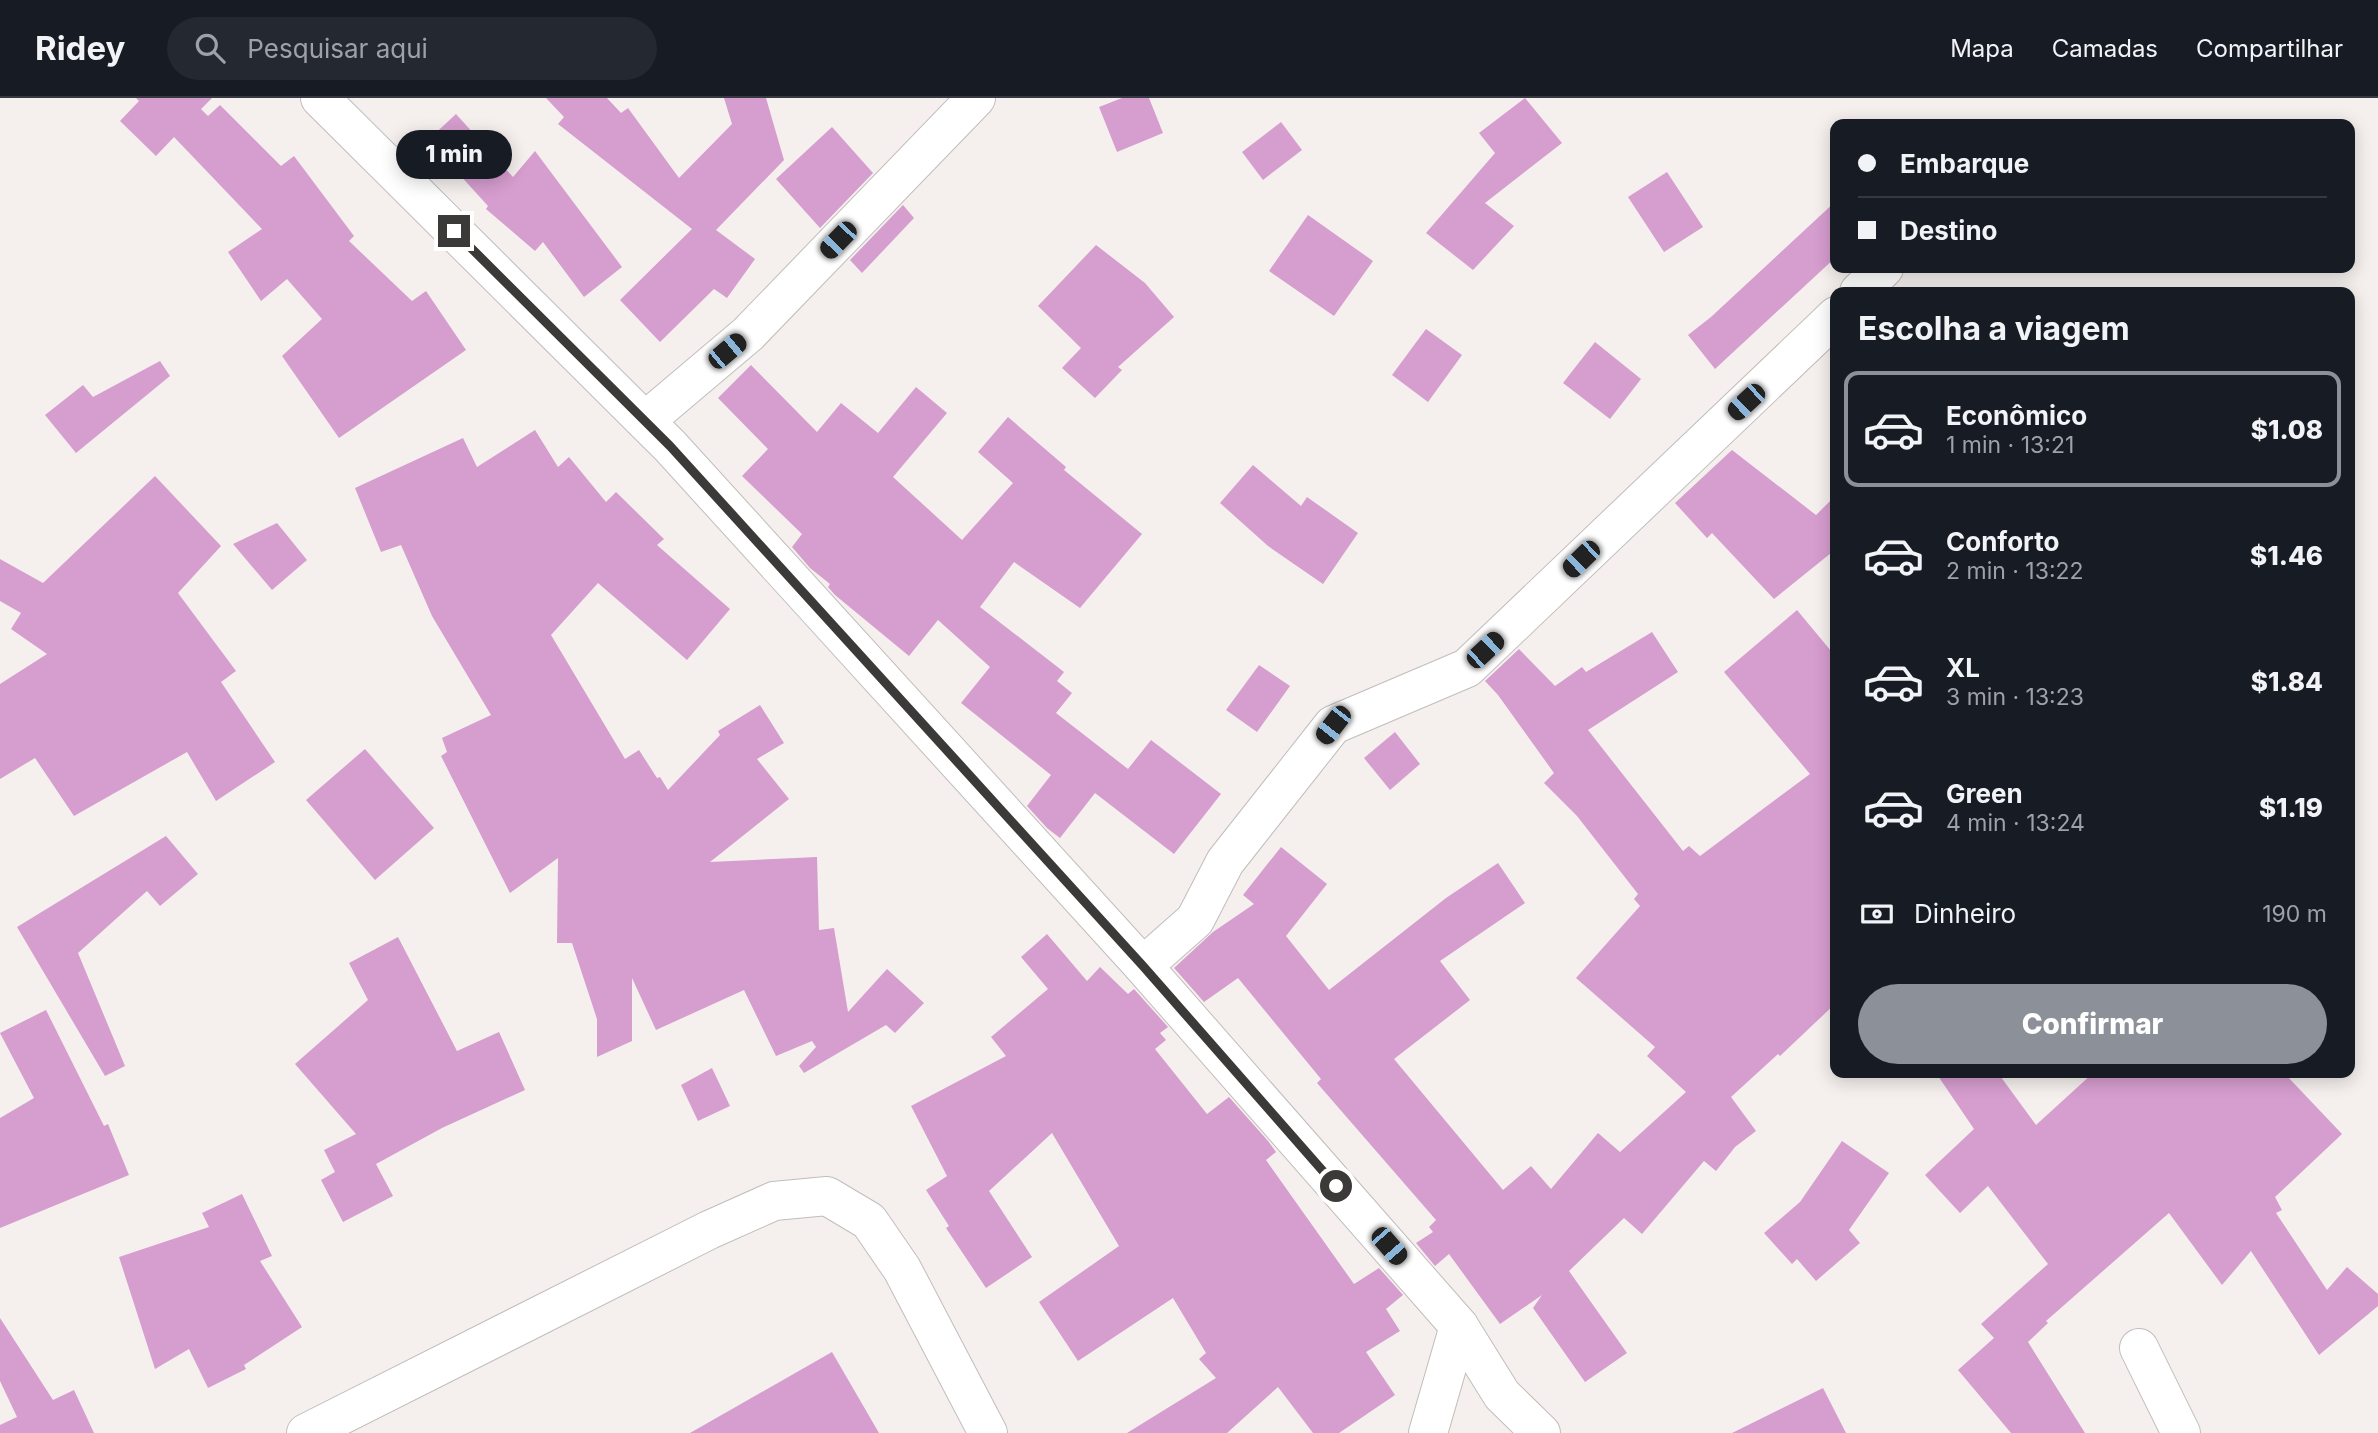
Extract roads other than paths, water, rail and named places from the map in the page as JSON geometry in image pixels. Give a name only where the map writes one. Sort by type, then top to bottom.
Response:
[{"type":"street","points":[[320,98],[645,421],[1143,966],[1459,1326],[1502,1395],[1541,1433]]},
{"type":"street","points":[[645,421],[748,334],[976,98]]},
{"type":"street","points":[[1864,287],[1879,273]]},
{"type":"street","points":[[1143,966],[1195,920],[1224,862],[1333,725],[1467,668],[1830,322]]},
{"type":"street","points":[[306,1433],[709,1230],[774,1201],[827,1196],[869,1222],[902,1269],[988,1433]]},
{"type":"street","points":[[1429,1433],[1459,1326]]},
{"type":"street","points":[[2139,1348],[2181,1433]]}]
